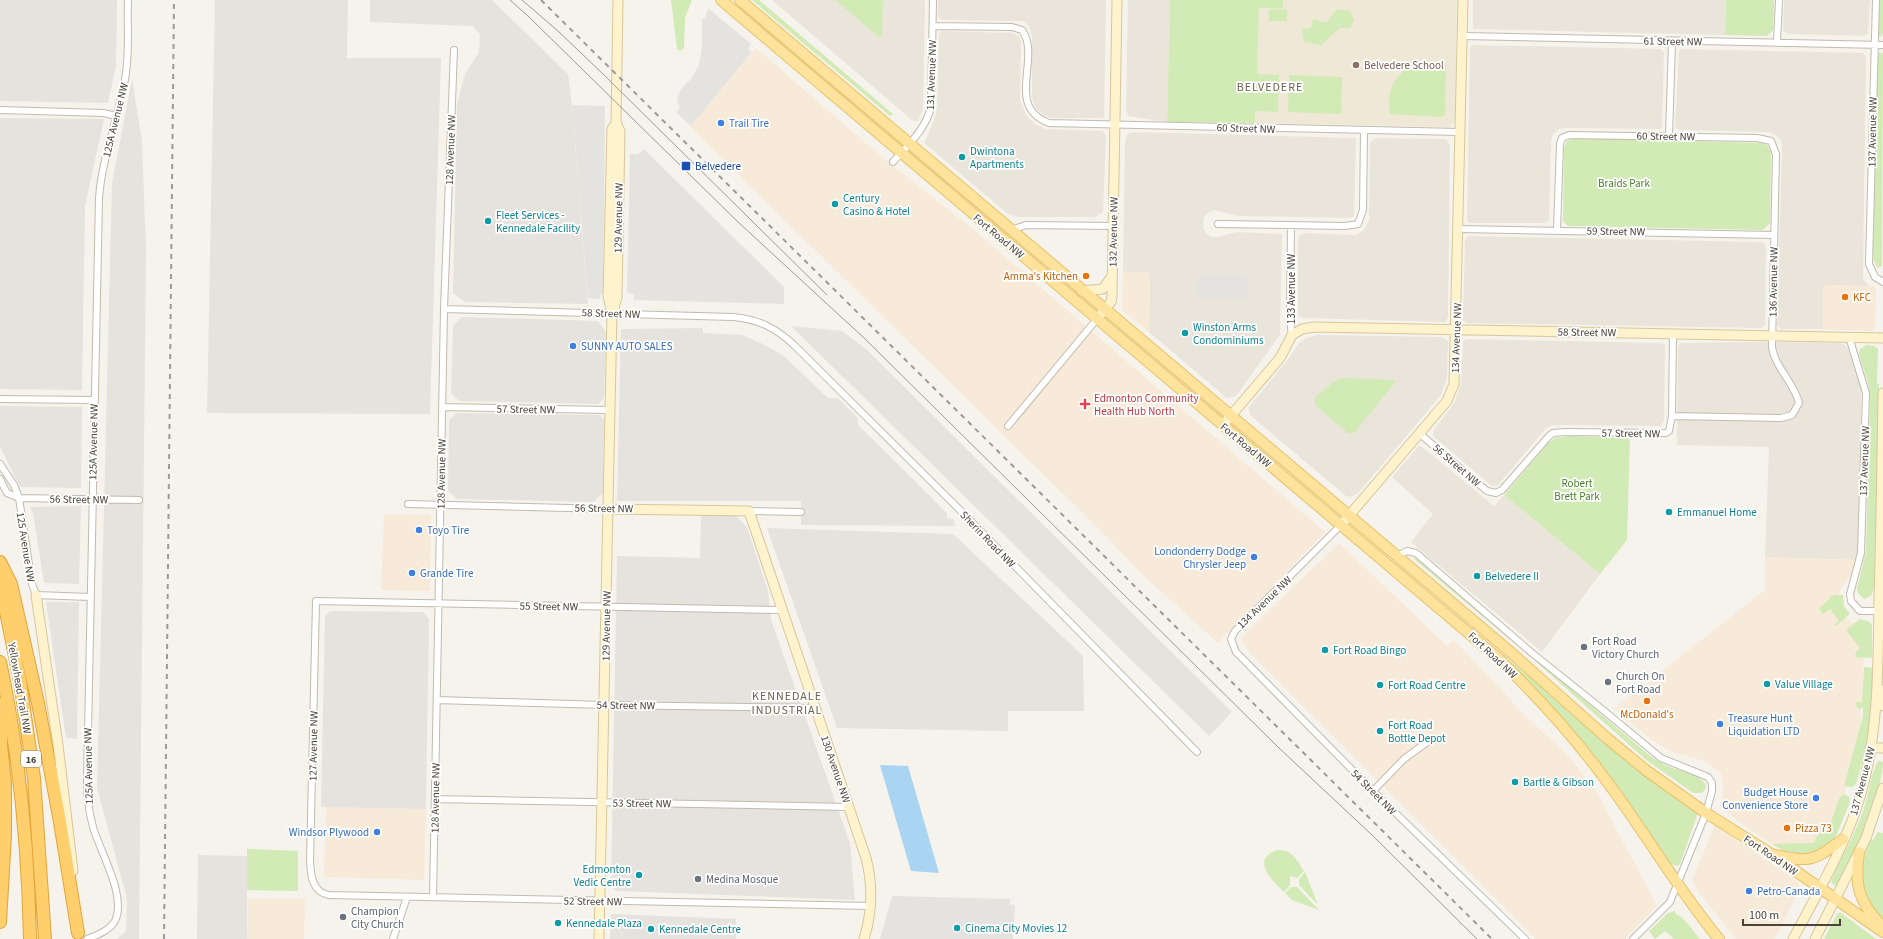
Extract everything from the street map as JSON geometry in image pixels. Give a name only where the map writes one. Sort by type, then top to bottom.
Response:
[{"type":"highway","points":[[0,562],[11,584],[38,703],[81,937]]},
{"type":"highway","name":"Yellowhead Trail NW","points":[[0,582],[20,681],[34,778],[45,939]]},
{"type":"highway","points":[[0,922],[5,843],[5,784],[1,745],[1,666]]},
{"type":"highway","name":"Yellowhead Trail NW","points":[[1,666],[23,822],[30,939]]},
{"type":"main road","name":"Fort Road NW","points":[[721,0],[1499,659],[1539,699],[1588,756],[1612,788],[1678,884],[1719,939]]},
{"type":"main road","name":"Fort Road NW","points":[[740,0],[1104,310],[1508,650],[1647,771],[1706,813],[1770,853],[1883,932]]},
{"type":"main road","points":[[1499,659],[1508,650]]},
{"type":"main road","points":[[1770,853],[1794,859],[1814,858],[1843,839]]},
{"type":"main road","points":[[1859,852],[1856,871],[1859,892],[1864,904],[1883,928]]},
{"type":"street","name":"125A Avenue NW","points":[[81,937],[103,932],[111,926],[117,916],[119,903],[116,890],[93,826],[87,798],[99,198],[105,157],[117,116],[126,70],[128,0]]},
{"type":"street","name":"129 Avenue NW","points":[[599,939],[612,313],[617,297],[620,131],[616,123],[618,0]]},
{"type":"street","name":"131 Avenue NW","points":[[893,162],[920,131],[929,117],[931,107],[933,0]]},
{"type":"street","name":"132 Avenue NW","points":[[1008,426],[1112,299],[1117,0]]},
{"type":"street","name":"134 Avenue NW","points":[[1231,639],[1235,631],[1342,525],[1447,401],[1452,390],[1456,373],[1463,0]]},
{"type":"street","points":[[1777,43],[1779,0]]},
{"type":"street","name":"137 Avenue NW","points":[[1876,0],[1869,264],[1875,276],[1883,282]]},
{"type":"street","name":"60 Street NW","points":[[933,26],[1012,27],[1022,30],[1027,42],[1026,98],[1028,107],[1039,120],[1049,123],[1364,132],[1460,132]]},
{"type":"street","name":"61 Street NW","points":[[1462,36],[1883,45]]},
{"type":"street","points":[[1669,136],[1672,41]]},
{"type":"street","name":"128 Avenue NW","points":[[433,897],[444,309],[454,50]]},
{"type":"street","points":[[0,110],[103,113],[117,116]]},
{"type":"street","points":[[1218,224],[1344,226],[1358,224],[1363,210],[1364,132]]},
{"type":"street","name":"60 Street NW","points":[[1557,230],[1559,153],[1562,138],[1578,134],[1757,138],[1771,141]]},
{"type":"street","name":"136 Avenue NW","points":[[1771,141],[1776,154],[1772,336],[1773,358],[1797,395],[1798,403],[1792,415]]},
{"type":"street","points":[[1011,230],[1026,225],[1114,226]]},
{"type":"street","name":"133 Avenue NW","points":[[1224,426],[1280,358],[1292,335],[1290,320],[1291,225]]},
{"type":"street","name":"59 Street NW","points":[[1458,229],[1774,235]]},
{"type":"street","points":[[1082,291],[1103,289],[1113,274]]},
{"type":"street","name":"58 Street NW","points":[[444,309],[741,318],[756,321],[775,329]]},
{"type":"street","name":"58 Street NW","points":[[1292,335],[1302,329],[1314,327],[1883,338]]},
{"type":"street","name":"Sherin Road NW","points":[[775,329],[794,345],[964,514],[1197,752]]},
{"type":"street","points":[[1672,416],[1673,334]]},
{"type":"street","name":"137 Avenue NW","points":[[1849,338],[1866,393],[1861,553],[1858,569],[1850,594],[1851,601],[1860,611],[1881,610]]},
{"type":"street","name":"137 Avenue NW","points":[[1794,939],[1843,839],[1861,795],[1872,748],[1876,713],[1881,610],[1883,393]]},
{"type":"street","points":[[0,399],[94,400]]},
{"type":"street","name":"57 Street NW","points":[[442,407],[610,410]]},
{"type":"street","name":"57 Street NW","points":[[1496,493],[1502,490],[1544,441],[1553,433],[1666,433],[1669,431],[1672,416],[1782,418],[1792,415]]},
{"type":"street","name":"56 Street NW","points":[[1420,434],[1487,491],[1496,493]]},
{"type":"street","name":"125 Avenue NW","points":[[0,464],[14,486],[19,498],[32,584],[36,595]]},
{"type":"street","name":"125 Avenue NW","points":[[0,479],[5,491],[10,496],[19,498]]},
{"type":"street","name":"56 Street NW","points":[[19,498],[140,500]]},
{"type":"street","name":"56 Street NW","points":[[408,504],[801,512]]},
{"type":"street","name":"130 Avenue NW","points":[[749,511],[868,866],[870,906],[864,939]]},
{"type":"street","points":[[1397,556],[1407,551],[1416,553],[1532,653],[1661,758],[1708,777],[1712,783],[1712,791],[1706,813],[1670,902],[1633,939]]},
{"type":"street","points":[[81,937],[58,745],[36,595],[90,597]]},
{"type":"street","name":"55 Street NW","points":[[316,601],[781,610]]},
{"type":"street","name":"127 Avenue NW","points":[[316,601],[310,861],[312,879],[317,889]]},
{"type":"street","name":"54 Street NW","points":[[1231,639],[1236,652],[1244,662],[1373,791],[1525,939]]},
{"type":"street","points":[[1878,649],[1883,706]]},
{"type":"street","name":"54 Street NW","points":[[437,700],[604,705],[815,708]]},
{"type":"street","points":[[1373,791],[1404,760],[1430,740]]},
{"type":"street","points":[[1872,748],[1883,748]]},
{"type":"street","name":"137 Avenue NW","points":[[1815,939],[1859,852],[1871,824],[1883,788]]},
{"type":"street","name":"53 Street NW","points":[[435,799],[849,807]]},
{"type":"street","name":"52 Street NW","points":[[317,889],[329,895],[870,906]]},
{"type":"street","points":[[393,939],[407,897]]},
{"type":"shaded area","points":[[0,0],[117,0],[116,66],[108,103],[0,101]]},
{"type":"shaded area","points":[[215,0],[348,0],[347,58],[441,58],[430,414],[207,413]]},
{"type":"shaded area","points":[[370,0],[492,0],[568,74],[572,105],[588,304],[465,302],[453,293],[457,104],[465,74],[479,52],[480,34],[472,26],[370,22]]},
{"type":"shaded area","points":[[772,0],[925,0],[923,109],[918,121],[913,121]]},
{"type":"shaded area","points":[[938,0],[1106,0],[1104,118],[1052,118],[1043,115],[1035,107],[1032,97],[1032,37],[1029,26],[1023,21],[943,20],[938,18]]},
{"type":"shaded area","points":[[1128,0],[1170,0],[1167,122],[1128,116],[1126,109]]},
{"type":"shaded area","name":"Belvedere School","points":[[1283,0],[1457,0],[1455,122],[1449,127],[1255,123],[1259,7],[1283,8]]},
{"type":"shaded area","points":[[1473,0],[1726,0],[1725,35],[1473,29]]},
{"type":"shaded area","points":[[1784,0],[1870,0],[1868,33],[1865,36],[1788,34],[1783,31]]},
{"type":"shaded area","points":[[708,8],[751,44],[748,49],[752,52],[691,126],[676,112],[680,108],[677,102],[681,89],[691,79],[699,65],[702,47],[702,19],[705,19]]},
{"type":"shaded area","points":[[942,31],[1012,33],[1019,36],[1021,41],[1020,101],[1027,116],[1035,124],[1046,129],[1103,131],[1106,135],[1103,212],[1095,217],[1018,217],[1007,213],[924,143],[935,118],[937,107],[939,34]]},
{"type":"shaded area","points":[[1472,45],[1661,49],[1664,53],[1662,127],[1660,129],[1559,129],[1553,134],[1551,142],[1549,220],[1546,223],[1469,223],[1467,220],[1470,48]]},
{"type":"shaded area","points":[[756,48],[884,159],[974,230],[1325,532],[1218,643],[1144,576],[1098,528],[690,127]]},
{"type":"shaded area","points":[[1682,49],[1863,53],[1866,57],[1863,279],[1869,286],[1824,285],[1823,329],[1781,329],[1777,325],[1782,145],[1780,138],[1769,132],[1679,130],[1675,127],[1679,52]]},
{"type":"shaded area","points":[[132,79],[142,141],[146,251],[139,939],[117,939],[126,931],[127,899],[97,788],[112,183]]},
{"type":"shaded area","points":[[572,105],[605,106],[603,293],[601,293],[600,299],[588,298]]},
{"type":"shaded area","points":[[0,118],[104,119],[85,206],[82,390],[0,389]]},
{"type":"shaded area","points":[[1133,132],[1356,138],[1354,216],[1350,218],[1237,216],[1215,210],[1209,212],[1204,217],[1203,227],[1206,233],[1212,237],[1218,237],[1236,232],[1282,234],[1280,335],[1236,396],[1227,398],[1149,332],[1150,273],[1123,272],[1125,142],[1127,134]]},
{"type":"shaded area","points":[[1376,138],[1446,139],[1450,145],[1448,317],[1446,322],[1302,318],[1298,314],[1298,238],[1303,233],[1356,235],[1363,231],[1369,221],[1370,142]]},
{"type":"shaded area","points":[[644,149],[784,287],[784,304],[634,300],[634,294],[627,293],[630,154],[638,154]]},
{"type":"shaded area","points":[[1468,236],[1763,242],[1766,246],[1765,325],[1762,328],[1467,323],[1463,320],[1465,240]]},
{"type":"shaded area","points":[[1123,272],[1150,273],[1149,332],[1122,310]]},
{"type":"shaded area","points":[[1197,275],[1249,276],[1248,299],[1196,298]]},
{"type":"shaded area","points":[[1823,285],[1874,286],[1876,289],[1875,327],[1872,331],[1823,329]]},
{"type":"shaded area","points":[[462,317],[598,321],[606,332],[604,398],[598,404],[459,401],[451,393],[453,325]]},
{"type":"shaded area","points":[[791,326],[842,331],[866,349],[1232,712],[1209,736]]},
{"type":"shaded area","points":[[703,328],[703,333],[742,335],[763,344],[784,356],[828,398],[838,398],[858,418],[858,425],[947,513],[947,518],[953,519],[955,526],[801,525],[801,501],[617,501],[621,329]]},
{"type":"shaded area","points":[[1318,335],[1441,337],[1448,341],[1447,377],[1441,395],[1359,492],[1351,497],[1346,496],[1250,415],[1249,407],[1290,357],[1298,344],[1305,339]]},
{"type":"shaded area","points":[[1466,339],[1661,343],[1665,345],[1664,420],[1661,426],[1554,425],[1546,428],[1498,485],[1492,486],[1433,436],[1433,431],[1455,402],[1461,382],[1463,342]]},
{"type":"shaded area","points":[[1681,343],[1839,343],[1845,345],[1848,349],[1861,388],[1858,560],[1765,557],[1769,447],[1677,445],[1678,346]]},
{"type":"shaded area","points":[[0,406],[82,407],[81,488],[20,487],[0,447]]},
{"type":"shaded area","points":[[457,413],[600,415],[604,420],[603,492],[594,502],[457,499],[448,491],[449,420]]},
{"type":"shaded area","name":"Belvedere II","points":[[1421,446],[1494,506],[1504,495],[1600,574],[1542,652],[1411,542],[1433,514],[1392,477],[1418,447]]},
{"type":"shaded area","points":[[81,506],[79,584],[44,583],[33,513],[30,507]]},
{"type":"shaded area","points":[[384,515],[431,515],[430,591],[381,590]]},
{"type":"shaded area","points":[[701,515],[736,516],[747,527],[768,591],[771,620],[850,843],[855,900],[617,891],[611,886],[617,556],[700,558]]},
{"type":"shaded area","points":[[767,528],[953,534],[1083,656],[1084,711],[1008,711],[1008,731],[837,728]]},
{"type":"shaded area","points":[[1339,543],[1447,646],[1454,640],[1521,711],[1570,758],[1596,791],[1657,906],[1625,939],[1536,939],[1249,652],[1241,638]]},
{"type":"shaded area","points":[[1765,557],[1858,560],[1841,588],[1837,599],[1842,615],[1850,622],[1865,624],[1861,721],[1842,803],[1824,837],[1813,844],[1792,847],[1770,843],[1739,822],[1721,807],[1724,789],[1721,773],[1704,761],[1672,752],[1652,740],[1614,709],[1765,590]]},
{"type":"shaded area","points":[[46,602],[79,602],[77,739],[66,738]]},
{"type":"shaded area","points":[[330,611],[423,612],[429,619],[426,809],[321,807],[325,616]]},
{"type":"shaded area","points":[[326,807],[426,809],[424,880],[324,877]]},
{"type":"shaded area","points":[[1715,825],[1797,881],[1800,888],[1775,939],[1736,939],[1697,890],[1692,880]]},
{"type":"shaded area","points":[[198,855],[247,856],[247,939],[197,939]]},
{"type":"shaded area","points":[[892,896],[1010,899],[1010,904],[1015,905],[1013,939],[880,939]]},
{"type":"shaded area","points":[[248,899],[305,899],[304,939],[247,939]]},
{"type":"shaded area","name":"Kennedale Centre","points":[[611,914],[736,919],[736,939],[610,939]]},
{"type":"green space","points":[[671,0],[692,0],[685,18],[684,48],[680,51],[677,49]]},
{"type":"green space","points":[[752,0],[759,0],[893,114],[890,116]]},
{"type":"green space","points":[[835,0],[883,0],[882,36],[879,37]]},
{"type":"green space","points":[[1170,0],[1283,0],[1283,8],[1259,8],[1257,74],[1279,75],[1278,112],[1255,111],[1255,123],[1167,122]]},
{"type":"green space","points":[[1726,0],[1774,0],[1773,30],[1767,36],[1725,35]]},
{"type":"green space","points":[[1879,0],[1883,0],[1883,33],[1881,37],[1877,34]]},
{"type":"green space","points":[[1269,9],[1287,10],[1287,21],[1269,21]]},
{"type":"green space","points":[[1337,9],[1350,11],[1354,21],[1350,28],[1340,28],[1321,45],[1304,42],[1302,29],[1311,28],[1313,19],[1326,23]]},
{"type":"green space","points":[[1881,52],[1883,54],[1882,266],[1878,268],[1874,261],[1873,252],[1877,55]]},
{"type":"green space","points":[[1427,61],[1446,64],[1445,115],[1442,117],[1390,114],[1389,95],[1396,79],[1409,67],[1417,63]]},
{"type":"green space","points":[[1289,75],[1342,77],[1341,114],[1288,112]]},
{"type":"green space","name":"Braids Park","points":[[1575,138],[1763,143],[1768,146],[1771,153],[1770,223],[1763,230],[1568,226],[1563,221],[1564,148],[1567,141]]},
{"type":"green space","points":[[1867,345],[1874,346],[1878,349],[1877,384],[1879,384],[1875,586],[1871,596],[1864,599],[1858,593],[1857,588],[1866,552],[1870,409],[1869,386],[1859,354],[1860,349]]},
{"type":"green space","points":[[1344,378],[1396,381],[1354,433],[1348,433],[1315,405],[1315,397],[1335,381]]},
{"type":"green space","name":"Robert Brett Park","points":[[1569,436],[1630,438],[1627,540],[1600,574],[1504,495],[1548,443],[1555,438]]},
{"type":"green space","points":[[1415,557],[1648,754],[1667,766],[1699,777],[1706,785],[1705,790],[1701,793],[1693,793],[1645,759],[1533,659],[1414,559]]},
{"type":"green space","points":[[1843,595],[1844,606],[1850,614],[1836,626],[1835,624],[1839,621],[1830,609],[1823,614],[1819,608],[1830,599],[1830,596]]},
{"type":"green space","points":[[1860,619],[1870,622],[1872,625],[1872,658],[1855,657],[1856,652],[1860,648],[1846,630]]},
{"type":"green space","points":[[1510,661],[1698,813],[1680,864],[1677,866],[1670,864],[1592,753],[1563,719],[1509,663]]},
{"type":"green space","points":[[1864,667],[1874,668],[1869,738],[1856,784],[1852,787],[1844,786],[1863,716],[1863,707],[1859,709],[1856,702],[1862,702]]},
{"type":"green space","points":[[1878,761],[1883,762],[1882,774],[1873,808],[1850,863],[1835,886],[1831,882],[1860,820],[1873,772]]},
{"type":"green space","points":[[1845,794],[1849,797],[1850,802],[1837,834],[1830,844],[1805,857],[1787,853],[1772,844],[1813,843],[1816,840],[1815,838],[1830,824],[1840,797]]},
{"type":"green space","points":[[1878,832],[1883,833],[1883,920],[1868,902],[1862,882],[1863,861],[1866,850],[1870,839],[1873,840]]},
{"type":"green space","points":[[247,849],[298,851],[298,891],[247,890]]},
{"type":"green space","points":[[1277,850],[1287,851],[1294,856],[1304,871],[1297,878],[1290,876],[1290,885],[1284,892],[1269,876],[1264,865],[1265,859],[1269,854]]},
{"type":"green space","points":[[1305,872],[1318,905],[1299,885],[1299,879]]},
{"type":"green space","points":[[1291,887],[1297,887],[1319,910],[1292,900],[1285,893]]},
{"type":"green space","points":[[1675,911],[1676,914],[1683,918],[1700,939],[1674,939],[1665,931],[1655,939],[1649,931],[1668,913]]},
{"type":"green space","points":[[1840,912],[1876,939],[1824,939],[1837,914]]},
{"type":"water","points":[[880,765],[908,766],[939,873],[911,871]]},
{"type":"tram line","points":[[510,0],[738,222],[863,337],[1279,748],[1372,835],[1477,939]]},
{"type":"tram line","points":[[522,0],[558,31],[604,75],[827,295]]},
{"type":"railway","points":[[164,939],[174,0]]},
{"type":"railway","points":[[541,0],[1492,939]]},
{"type":"place","name":"Belvedere School","points":[[1356,65]]},
{"type":"place","name":"Trail Tire","points":[[721,123]]},
{"type":"place","name":"Dwintona Apartments","points":[[962,157]]},
{"type":"place","name":"Belvedere","points":[[686,166]]},
{"type":"place","name":"Century Casino & Hotel","points":[[835,204]]},
{"type":"place","name":"Fleet Services - Kennedale Facility","points":[[488,221]]},
{"type":"place","name":"Amma's Kitchen","points":[[1086,276]]},
{"type":"place","name":"KFC","points":[[1845,297]]},
{"type":"place","name":"Winston Arms Condominiums","points":[[1185,333]]},
{"type":"place","name":"SUNNY AUTO SALES","points":[[573,346]]},
{"type":"place","name":"Edmonton Community Health Hub North","points":[[1085,404]]},
{"type":"place","name":"Emmanuel Home","points":[[1669,512]]},
{"type":"place","name":"Toyo Tire","points":[[419,530]]},
{"type":"place","name":"Londonderry Dodge Chrysler Jeep","points":[[1254,557]]},
{"type":"place","name":"Grande Tire","points":[[412,573]]},
{"type":"place","name":"Belvedere II","points":[[1477,576]]},
{"type":"place","name":"Fort Road Victory Church","points":[[1584,647]]},
{"type":"place","name":"Fort Road Bingo","points":[[1325,650]]},
{"type":"place","name":"Church On Fort Road","points":[[1608,682]]},
{"type":"place","name":"Value Village","points":[[1767,684]]},
{"type":"place","name":"Fort Road Centre","points":[[1380,685]]},
{"type":"place","name":"McDonald's","points":[[1647,701]]},
{"type":"place","name":"Treasure Hunt Liquidation LTD","points":[[1720,724]]},
{"type":"place","name":"Fort Road Bottle Depot","points":[[1380,731]]},
{"type":"place","name":"Bartle & Gibson","points":[[1515,782]]},
{"type":"place","name":"Budget House Convenience Store","points":[[1816,798]]},
{"type":"place","name":"Pizza 73","points":[[1787,828]]},
{"type":"place","name":"Windsor Plywood","points":[[377,832]]},
{"type":"place","name":"Edmonton Vedic Centre","points":[[639,875]]},
{"type":"place","name":"Medina Mosque","points":[[698,879]]},
{"type":"place","name":"Petro-Canada","points":[[1749,891]]},
{"type":"place","name":"Champion City Church","points":[[343,917]]},
{"type":"place","name":"Kennedale Plaza","points":[[558,923]]},
{"type":"place","name":"Cinema City Movies 12","points":[[957,928]]},
{"type":"place","name":"Kennedale Centre","points":[[651,929]]},
{"type":"district","name":"BELVEDERE","points":[[1270,87]]},
{"type":"district","name":"KENNEDALE INDUSTRIAL","points":[[787,703]]}]
